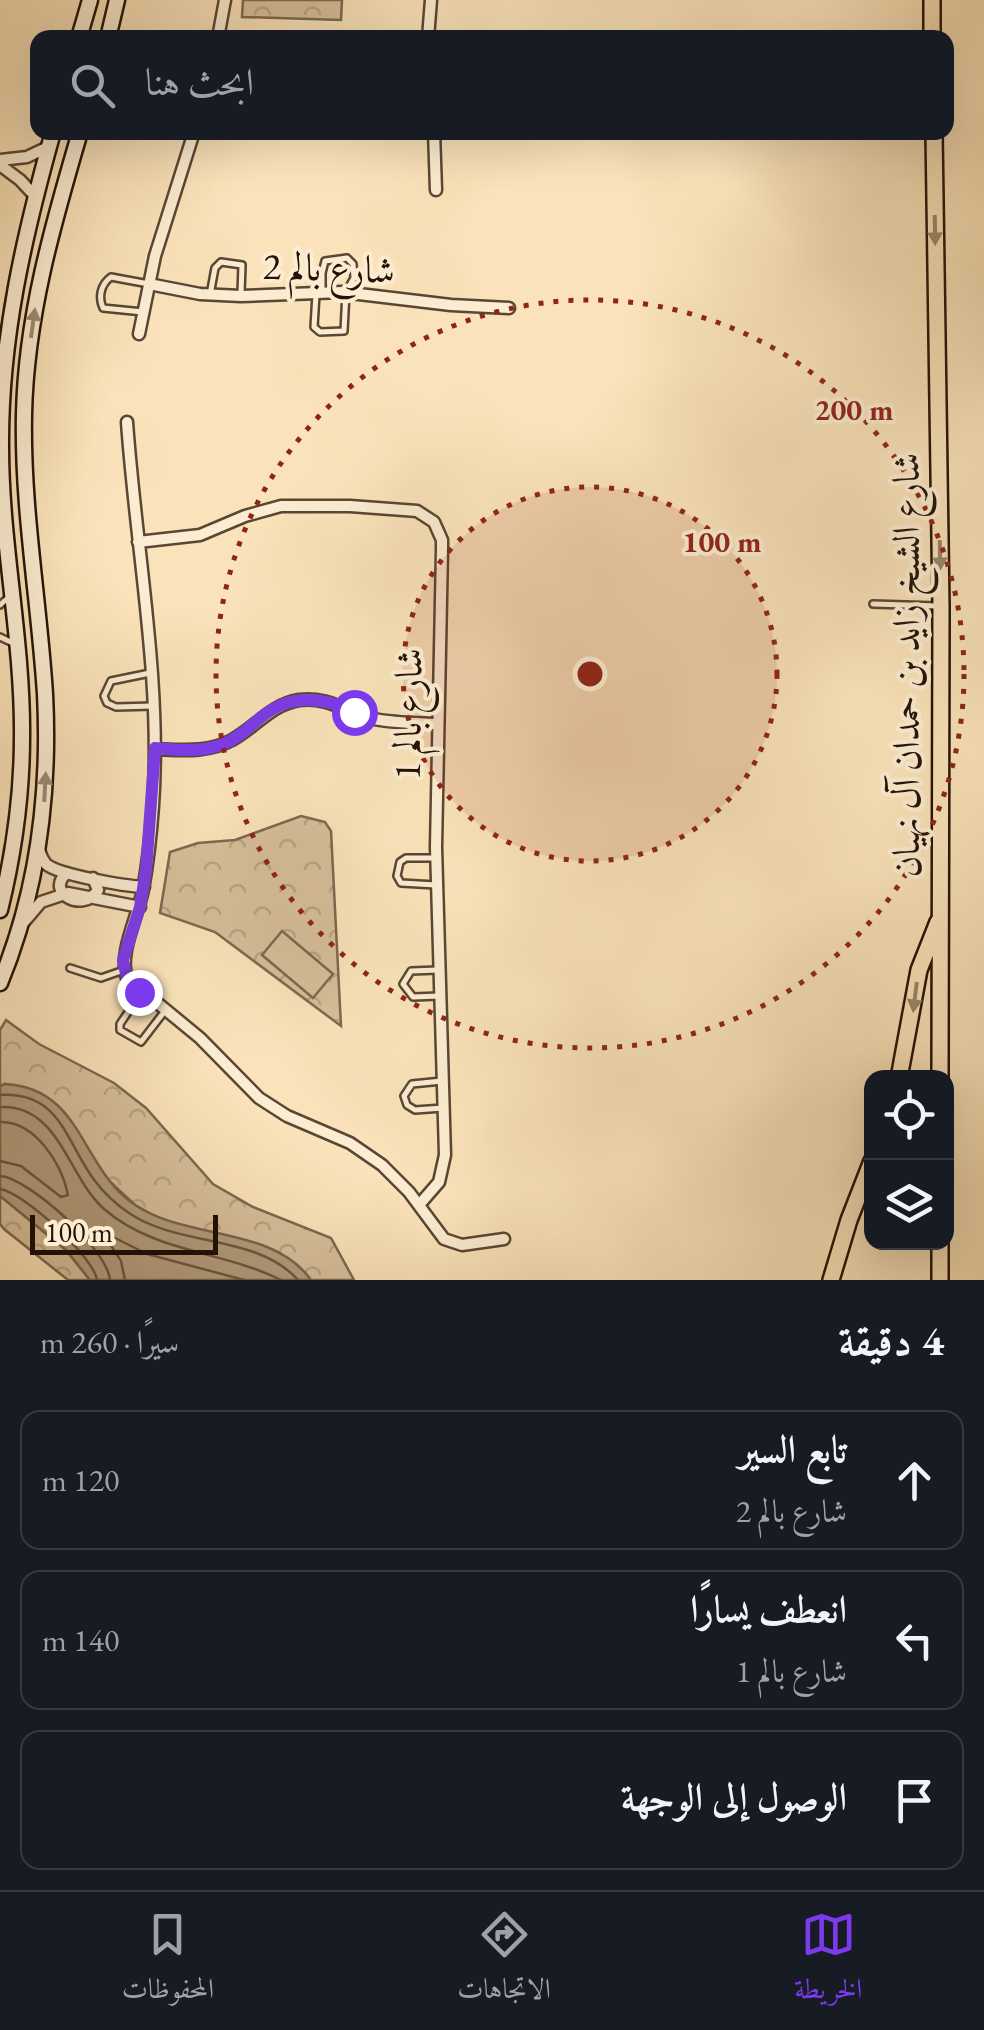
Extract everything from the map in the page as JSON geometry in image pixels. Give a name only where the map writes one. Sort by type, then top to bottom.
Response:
[{"type":"main road","points":[[932,0],[932,30]]},
{"type":"main road","name":"شارع الشيخ زايد بن حمدان آل نهيان","points":[[934,140],[940,1070]]},
{"type":"main road","points":[[900,1070],[919,970],[940,918]]},
{"type":"main road","points":[[831,1280],[864,1182]]},
{"type":"main road","points":[[940,1250],[940,1280]]},
{"type":"street","points":[[81,30],[90,0]]},
{"type":"street","points":[[110,30],[117,0]]},
{"type":"street","points":[[219,30],[224,0]]},
{"type":"street","points":[[429,30],[431,0]]},
{"type":"street","points":[[0,162],[16,160],[50,140]]},
{"type":"street","points":[[0,910],[12,858],[21,776],[21,694],[16,645],[5,600],[2,391],[10,311],[50,140]]},
{"type":"street","points":[[0,983],[21,926],[38,849],[46,780],[44,692],[24,438],[26,375],[46,250],[75,140]]},
{"type":"street","points":[[139,334],[149,284],[192,140]]},
{"type":"street","points":[[434,140],[436,190]]},
{"type":"street","points":[[12,173],[16,160]]},
{"type":"street","points":[[0,162],[35,196]]},
{"type":"street","name":"شارع بالم 2","points":[[149,284],[210,295],[346,292],[509,308]]},
{"type":"street","points":[[2,391],[10,402],[11,428],[24,438]]},
{"type":"street","points":[[126,422],[155,748],[152,824],[144,886],[125,952],[124,970],[132,986],[200,1038],[259,1098],[286,1116],[350,1143],[396,1178],[437,1233],[452,1243],[504,1239]]},
{"type":"street","name":"شارع بالم 1","points":[[138,542],[200,534],[281,506],[408,509],[434,522],[442,540],[436,885],[443,1173],[419,1206]]},
{"type":"street","points":[[155,748],[216,747],[236,738],[273,708],[296,700],[333,703],[375,719],[437,724]]},
{"type":"street","points":[[38,849],[46,864],[68,873],[144,886]]},
{"type":"street","points":[[62,894],[60,882],[68,873]]},
{"type":"street","points":[[90,900],[98,890],[93,878]]},
{"type":"street","points":[[21,926],[41,902],[62,894],[140,907]]},
{"type":"lane","points":[[347,258],[353,264],[354,278],[346,292],[344,331],[327,333],[314,328],[319,291],[326,261],[347,258]]},
{"type":"lane","points":[[210,295],[216,265],[238,262],[244,269],[241,296]]},
{"type":"lane","points":[[143,312],[103,308],[101,292],[111,277],[149,284]]},
{"type":"lane","points":[[873,604],[940,606]]},
{"type":"lane","points":[[0,637],[16,645]]},
{"type":"lane","points":[[151,673],[111,680],[104,696],[116,708],[153,706]]},
{"type":"lane","points":[[436,858],[406,858],[400,862],[398,876],[401,883],[408,885],[436,885]]},
{"type":"lane","points":[[70,968],[102,978],[124,970]]},
{"type":"lane","points":[[438,970],[412,971],[403,984],[413,997],[438,996]]},
{"type":"lane","points":[[141,993],[119,1026],[138,1042],[146,1038],[166,1009]]},
{"type":"lane","points":[[442,1081],[412,1084],[404,1096],[414,1110],[443,1108]]},
{"type":"green space","points":[[243,0],[342,0],[341,20],[242,17]]},
{"type":"green space","points":[[301,816],[325,822],[331,831],[341,1026],[215,932],[160,913],[170,852],[198,843],[235,840]]},
{"type":"green space","points":[[282,931],[333,974],[313,998],[262,955]]},
{"type":"green space","points":[[6,1020],[39,1044],[114,1083],[146,1108],[213,1184],[253,1207],[331,1238],[354,1280],[311,1280],[197,1229],[160,1219],[135,1205],[5,1084],[0,1086],[0,1030]]},
{"type":"green space","points":[[0,1196],[66,1250],[90,1280],[68,1280],[4,1229],[0,1224]]},
{"type":"water","points":[[0,1086],[31,1089],[50,1099],[79,1132],[102,1171],[135,1205],[179,1224],[275,1250],[311,1280],[90,1280],[66,1250],[0,1196]]},
{"type":"route","points":[[139,992],[127,978],[123,960],[140,907],[146,870],[155,748],[216,747],[245,732],[273,708],[296,700],[321,700],[354,712]]}]
